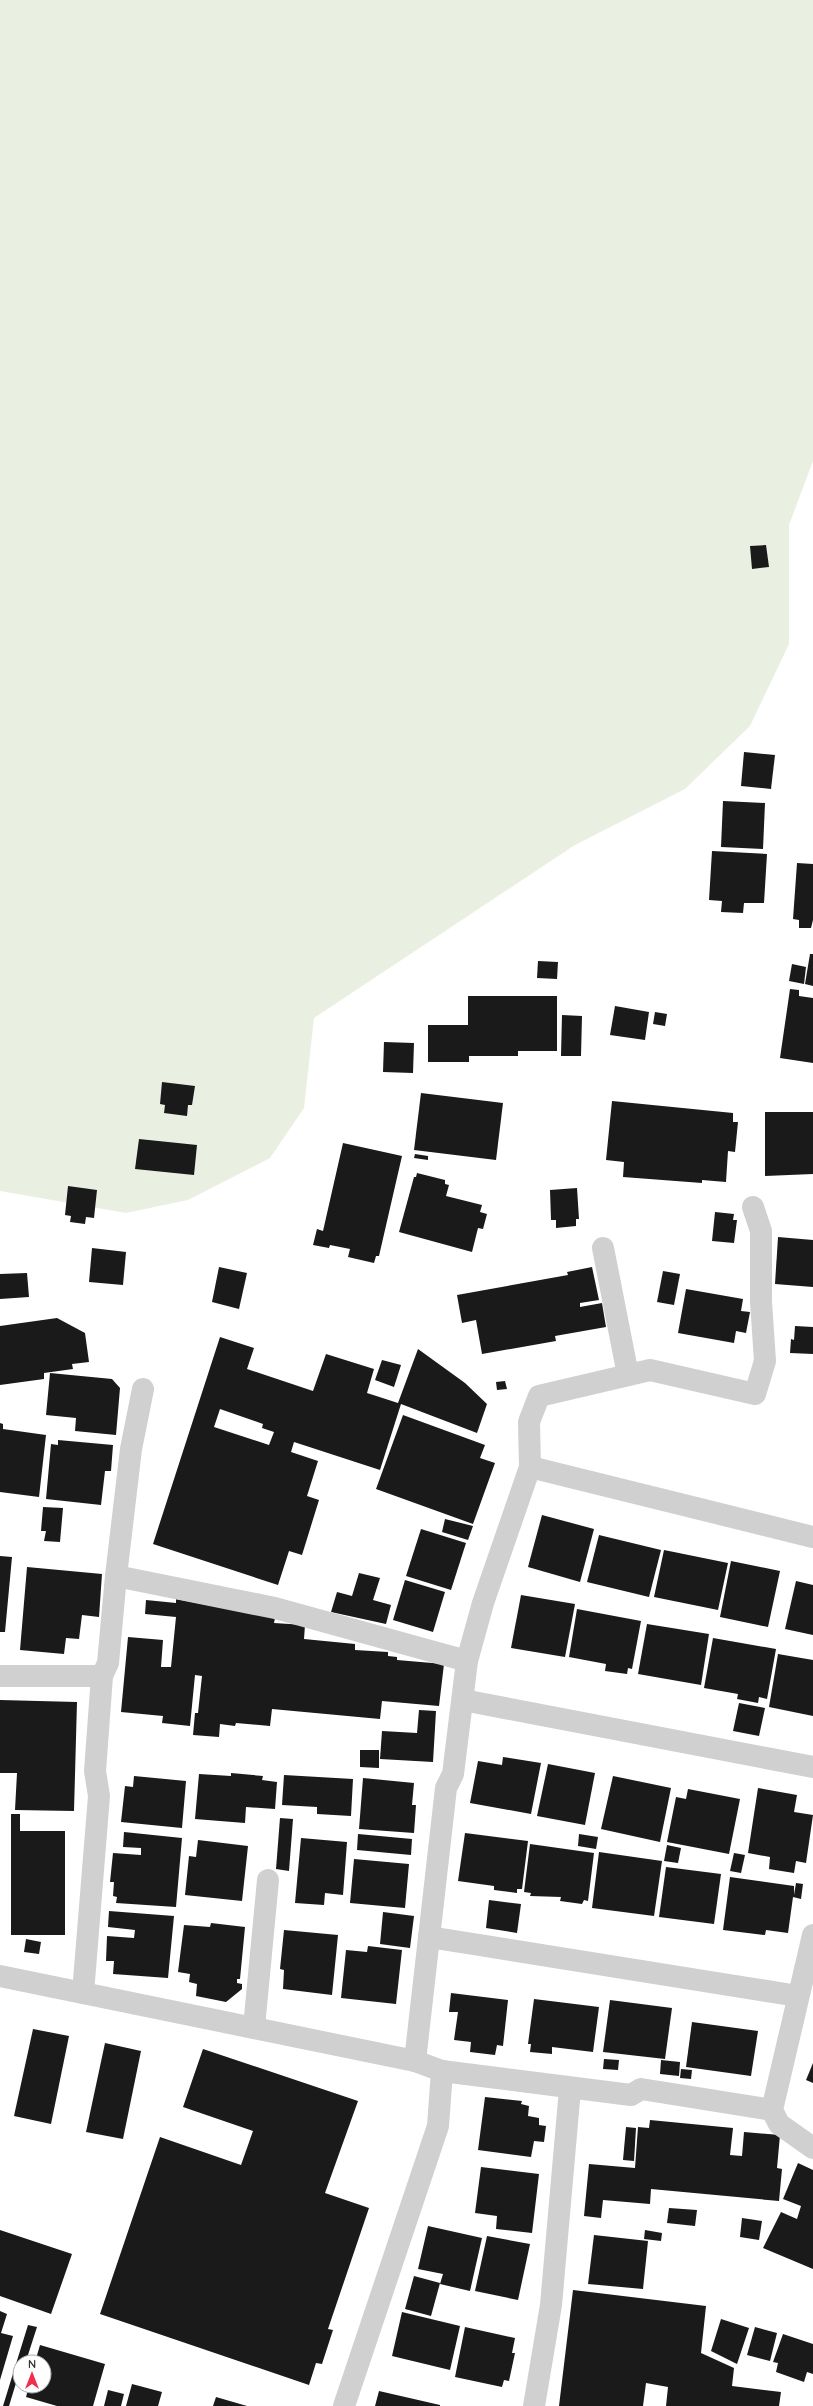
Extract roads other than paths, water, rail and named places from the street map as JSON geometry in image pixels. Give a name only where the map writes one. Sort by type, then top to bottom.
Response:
[{"type":"street","points":[[415,2061],[446,1788],[453,1774],[467,1661],[483,1603],[530,1467],[529,1422],[539,1396],[650,1370],[755,1394],[765,1361],[761,1302],[761,1231],[752,1207]]},
{"type":"street","points":[[604,1248],[628,1375]]},
{"type":"street","points":[[83,1993],[99,1796],[95,1770],[102,1676],[108,1663],[116,1576],[131,1449],[144,1389]]},
{"type":"street","points":[[530,1467],[813,1537]]},
{"type":"street","points":[[116,1576],[275,1608],[467,1661]]},
{"type":"street","points":[[0,1676],[102,1676]]},
{"type":"street","points":[[463,1700],[813,1767]]},
{"type":"street","points":[[254,2027],[268,1880]]},
{"type":"street","points":[[813,1935],[772,2110],[779,2124],[813,2148]]},
{"type":"street","points":[[429,1937],[798,1996]]},
{"type":"street","points":[[0,1976],[415,2061],[442,2071],[570,2089],[632,2095],[641,2089],[772,2110]]},
{"type":"street","points":[[344,2406],[438,2126],[442,2071]]},
{"type":"street","points":[[534,2406],[551,2305],[570,2089]]}]
